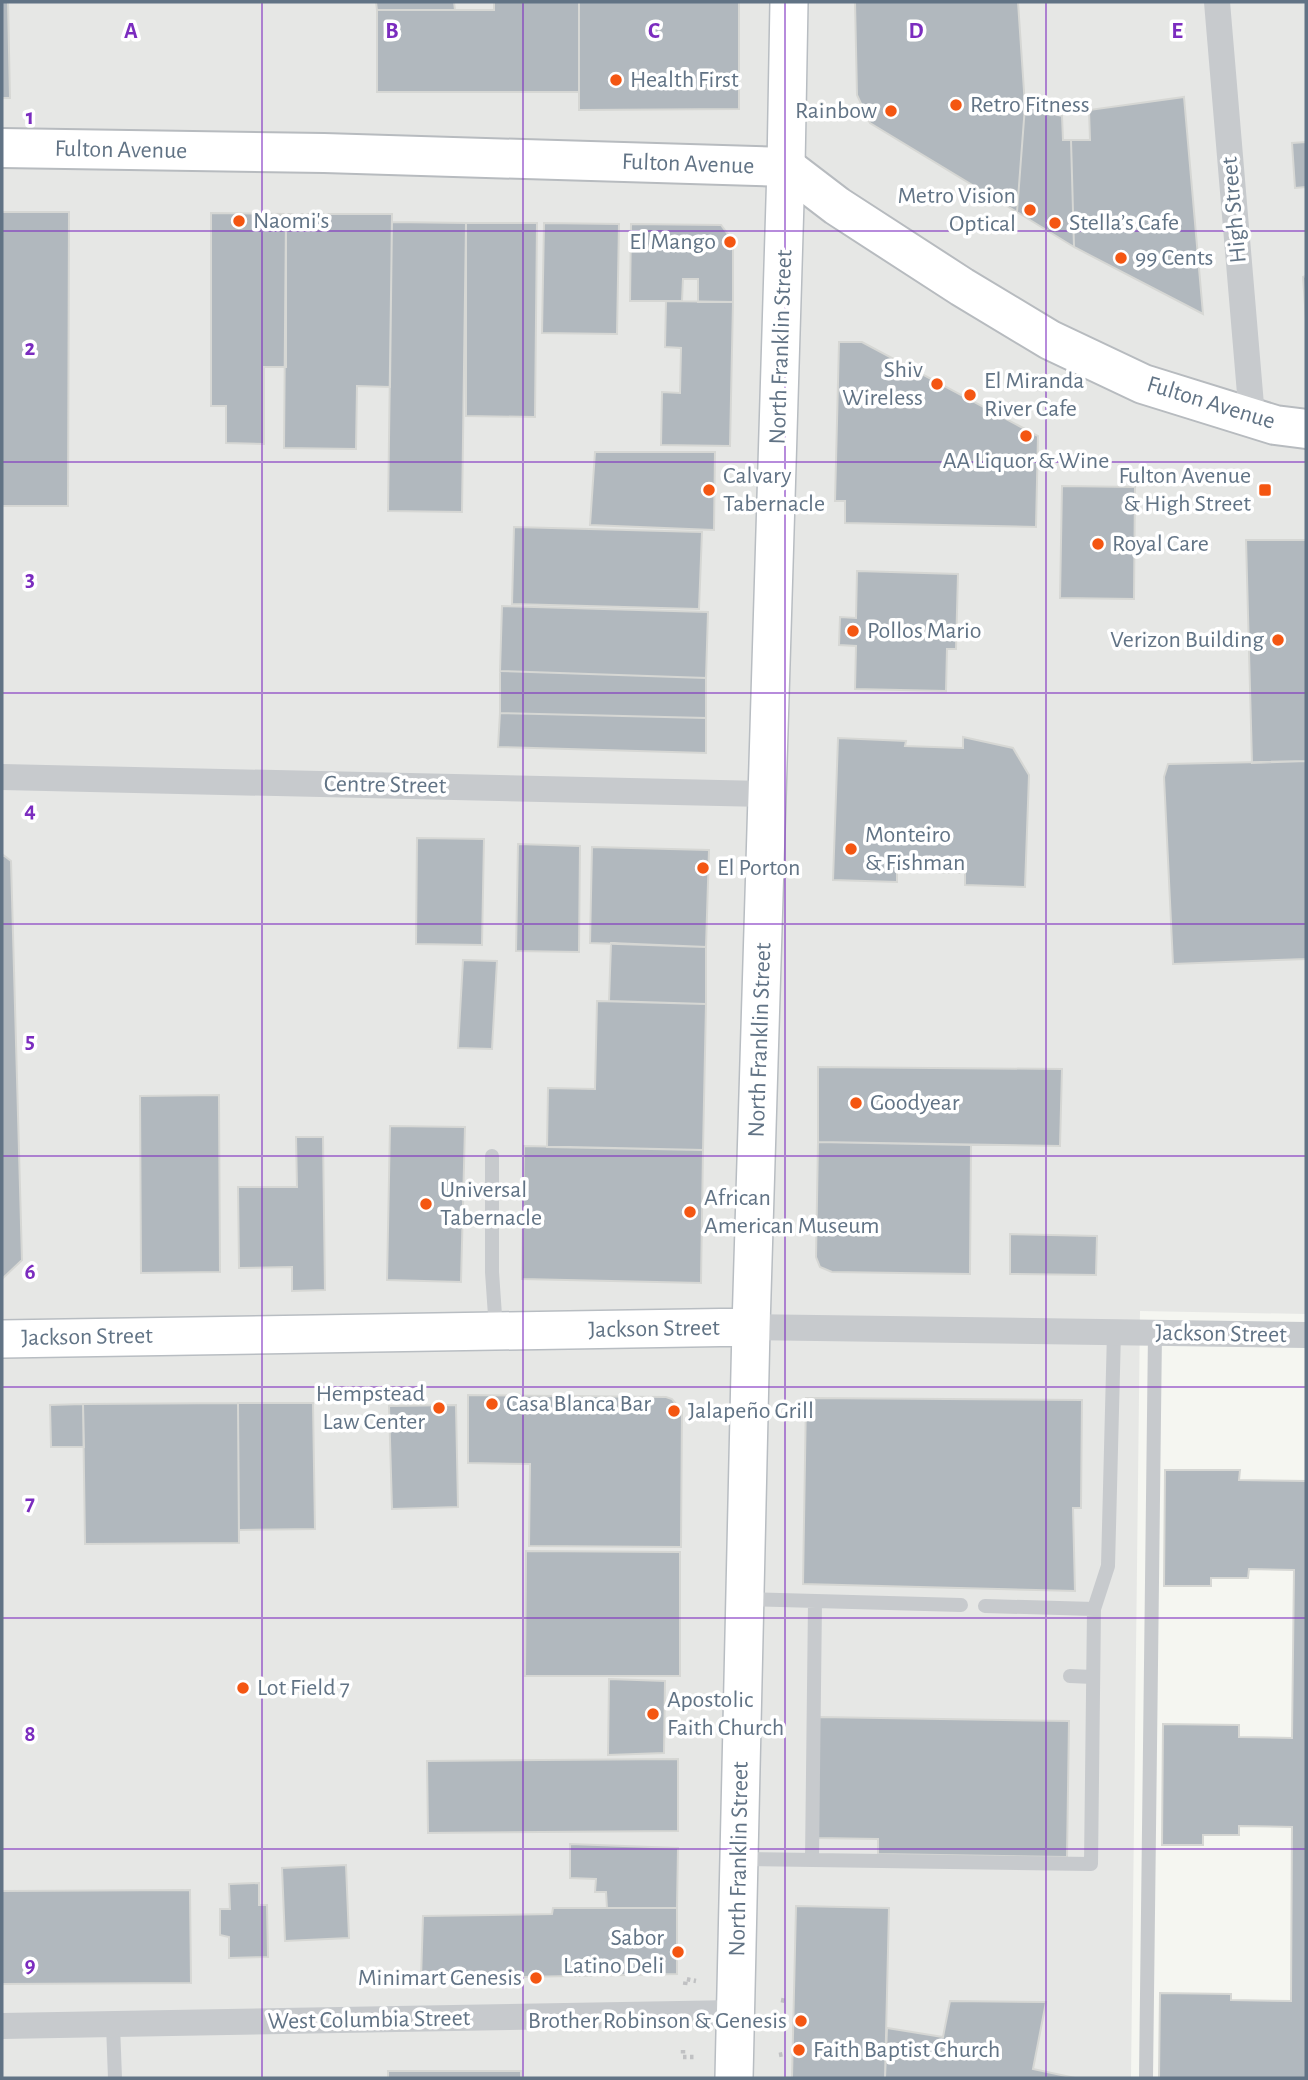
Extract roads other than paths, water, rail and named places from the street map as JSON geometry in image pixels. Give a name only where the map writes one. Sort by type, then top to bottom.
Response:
[{"type":"main road","name":"North Franklin Street","points":[[734,2078],[751,1327],[789,2]]},
{"type":"main road","name":"Fulton Avenue","points":[[2,148],[324,153],[786,167],[860,221],[962,288],[1050,340],[1143,384],[1275,425],[1306,429]]},
{"type":"main road","name":"Jackson Street","points":[[2,1339],[751,1327]]},
{"type":"street","name":"High Street","points":[[1217,2],[1252,417]]},
{"type":"street","name":"Centre Street","points":[[2,777],[768,794]]},
{"type":"street","name":"Jackson Street","points":[[751,1327],[1306,1335]]},
{"type":"street","name":"West Columbia Street","points":[[2,2026],[736,2013]]},
{"type":"lane","points":[[492,1156],[492,1272],[496,1331]]},
{"type":"lane","points":[[739,1859],[1091,1864],[1094,1609],[1108,1566],[1114,1332]]},
{"type":"lane","points":[[1146,2078],[1155,1333]]},
{"type":"lane","points":[[745,1599],[961,1605]]},
{"type":"lane","points":[[812,1860],[815,1602]]},
{"type":"lane","points":[[985,1606],[1094,1609]]},
{"type":"lane","points":[[1070,1676],[1093,1677]]},
{"type":"lane","points":[[113,2025],[115,2078]]},
{"type":"place","name":"Health First","points":[[616,80]]},
{"type":"place","name":"Retro Fitness","points":[[956,105]]},
{"type":"place","name":"Rainbow","points":[[891,111]]},
{"type":"place","name":"Metro Vision Optical","points":[[1030,210]]},
{"type":"place","name":"Naomi's","points":[[239,221]]},
{"type":"place","name":"Stella’s Cafe","points":[[1055,223]]},
{"type":"place","name":"El Mango","points":[[730,242]]},
{"type":"place","name":"99 Cents","points":[[1121,258]]},
{"type":"place","name":"Shiv Wireless","points":[[937,384]]},
{"type":"place","name":"El Miranda River Cafe","points":[[970,395]]},
{"type":"place","name":"AA Liquor & Wine","points":[[1026,436]]},
{"type":"place","name":"Calvary Tabernacle","points":[[709,490]]},
{"type":"place","name":"Fulton Avenue & High Street","points":[[1265,490]]},
{"type":"place","name":"Royal Care","points":[[1098,544]]},
{"type":"place","name":"Pollos Mario","points":[[853,631]]},
{"type":"place","name":"Verizon Building","points":[[1278,640]]},
{"type":"place","name":"Monteiro & Fishman","points":[[851,849]]},
{"type":"place","name":"El Porton","points":[[703,868]]},
{"type":"place","name":"Goodyear","points":[[856,1103]]},
{"type":"place","name":"Universal Tabernacle","points":[[426,1204]]},
{"type":"place","name":"African American Museum","points":[[690,1212]]},
{"type":"place","name":"Casa Blanca Bar","points":[[492,1404]]},
{"type":"place","name":"Hempstead Law Center","points":[[439,1408]]},
{"type":"place","name":"Jalapeño Grill","points":[[674,1411]]},
{"type":"place","name":"Lot Field 7","points":[[243,1688]]},
{"type":"place","name":"Apostolic Faith Church","points":[[653,1714]]},
{"type":"place","name":"Sabor Latino Deli","points":[[678,1952]]},
{"type":"place","name":"Minimart Genesis","points":[[536,1978]]},
{"type":"place","name":"Brother Robinson & Genesis","points":[[801,2021]]},
{"type":"place","name":"Faith Baptist Church","points":[[799,2050]]}]
